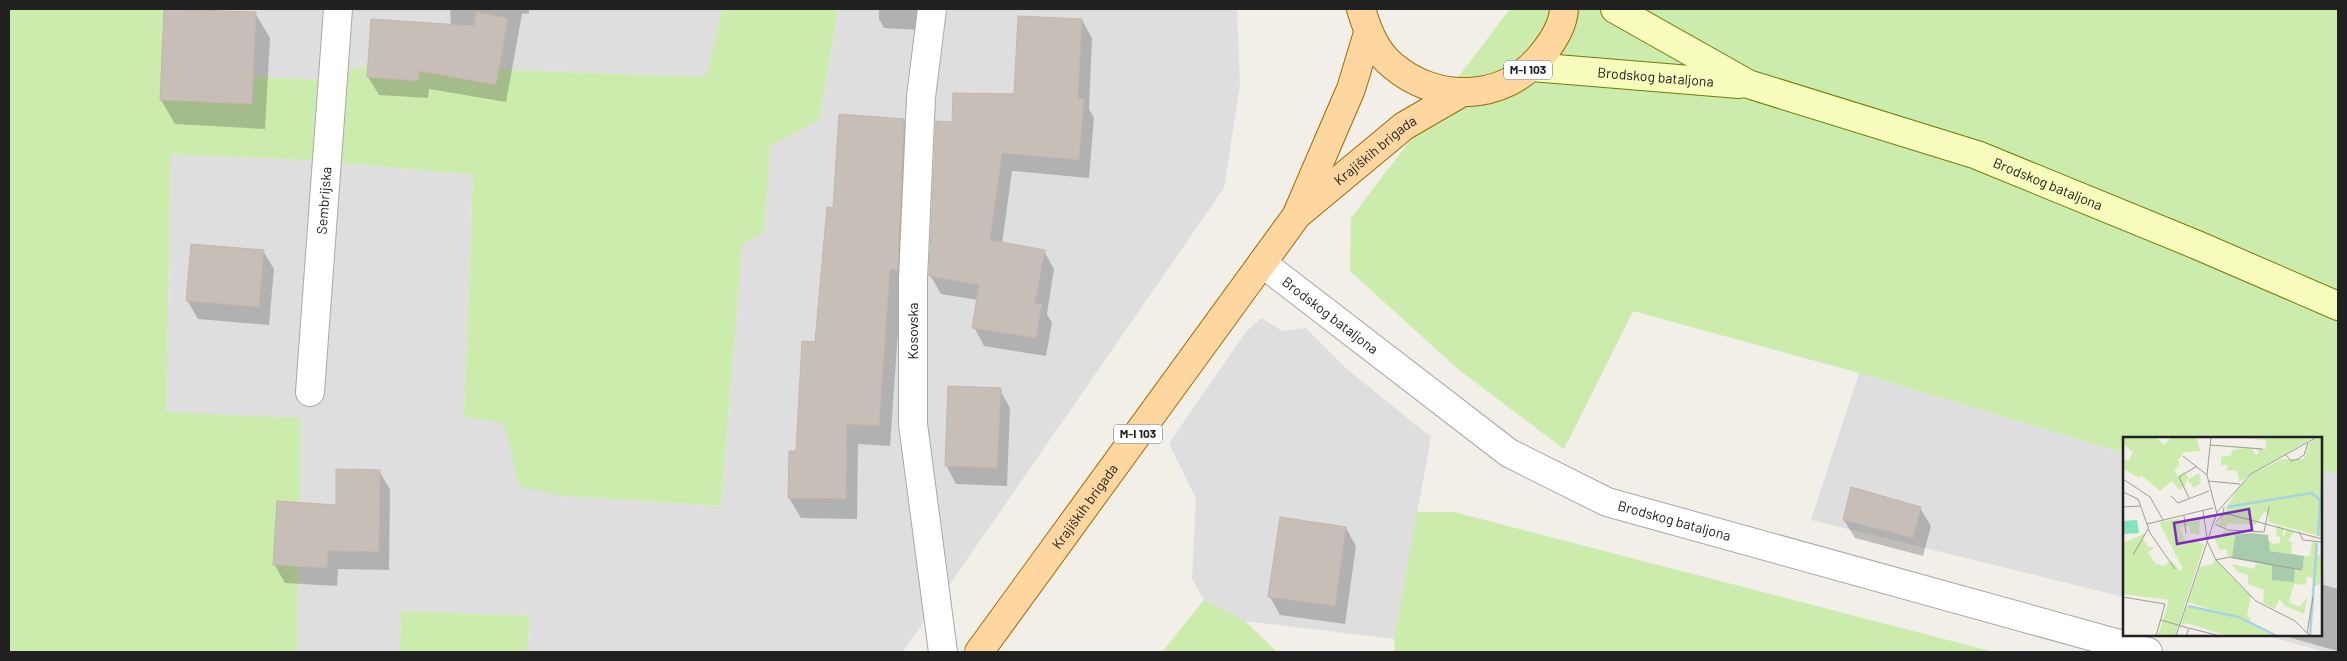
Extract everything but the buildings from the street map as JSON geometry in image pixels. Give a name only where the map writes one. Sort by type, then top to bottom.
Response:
[{"type":"main road","name":"M-I 103","points":[[1365,21],[1391,64],[1423,85],[1461,93],[1486,91],[1511,82],[1532,67],[1552,42],[1564,9]]},
{"type":"main road","name":"Krajiških brigada","points":[[1297,216],[1351,89],[1365,21]]},
{"type":"main road","name":"Krajiških brigada","points":[[979,652],[1297,216],[1404,126],[1461,93]]},
{"type":"street","name":"Sembrijska","points":[[310,392],[338,9]]},
{"type":"street","name":"Kosovska","points":[[932,9],[921,98],[913,279],[913,424],[944,652]]},
{"type":"street","name":"Brodskog bataljona","points":[[1615,9],[1748,84],[1977,155],[2197,245],[2338,306]]},
{"type":"street","name":"Brodskog bataljona","points":[[1532,67],[1748,84]]},
{"type":"street","name":"Brodskog bataljona","points":[[1262,263],[1509,452],[1607,502],[2148,652]]},
{"type":"shaded area","points":[[184,9],[722,9],[706,77],[367,65],[325,80],[185,73]]},
{"type":"shaded area","points":[[838,9],[1237,9],[1240,85],[1224,188],[903,652],[527,652],[530,616],[401,611],[400,652],[297,652],[301,419],[166,413],[171,154],[322,161],[473,175],[464,417],[504,422],[563,496],[721,506],[742,243],[764,233],[770,145],[819,120]]},
{"type":"shaded area","points":[[1261,318],[1282,331],[1306,328],[1348,370],[1431,437],[1394,639],[1245,621],[1204,600],[1192,579],[1196,499],[1169,443],[1246,332]]},
{"type":"shaded area","points":[[1859,373],[2123,453],[2123,597],[1811,520]]},
{"type":"shaded area","points":[[2322,470],[2338,474],[2338,652],[2326,652],[2267,636],[2322,636]]},
{"type":"green space","points":[[9,9],[184,9],[185,73],[325,80],[367,65],[706,77],[722,9],[838,9],[819,120],[770,146],[764,233],[742,244],[721,506],[563,496],[519,486],[504,423],[464,417],[473,175],[322,161],[171,154],[166,412],[301,418],[297,652],[9,652]]},
{"type":"green space","points":[[1510,9],[2338,9],[2338,474],[2322,470],[2322,437],[2123,437],[2123,453],[1859,373],[1633,311],[1564,449],[1459,370],[1350,271],[1351,218]]},
{"type":"green space","points":[[1417,512],[1454,512],[1994,652],[1395,652],[1394,639]]},
{"type":"green space","points":[[1204,600],[1245,621],[1277,652],[1162,652]]},
{"type":"green space","points":[[401,611],[530,616],[527,652],[400,652]]}]
